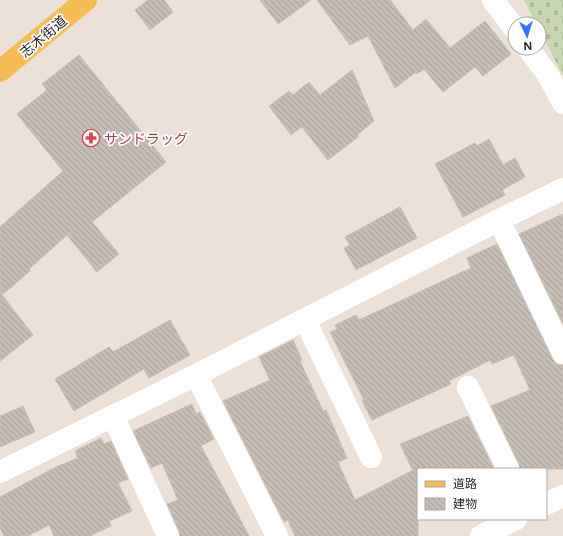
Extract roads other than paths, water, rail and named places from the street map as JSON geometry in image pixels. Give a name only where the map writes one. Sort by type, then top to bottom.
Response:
[{"type":"main road","name":"志木街道","points":[[0,71],[86,0]]},
{"type":"street","points":[[493,0],[507,18]]},
{"type":"street","points":[[534,56],[548,75],[563,103]]},
{"type":"street","points":[[0,472],[196,375],[499,220],[563,189]]},
{"type":"street","points":[[499,220],[563,353]]},
{"type":"street","points":[[305,320],[371,457]]},
{"type":"street","points":[[196,375],[277,536]]},
{"type":"street","points":[[468,387],[508,468]]},
{"type":"street","points":[[113,416],[168,536]]},
{"type":"street","points":[[547,504],[563,496]]},
{"type":"street","points":[[482,536],[514,520]]},
{"type":"place","name":"サンドラッグ","points":[[91,138]]}]
